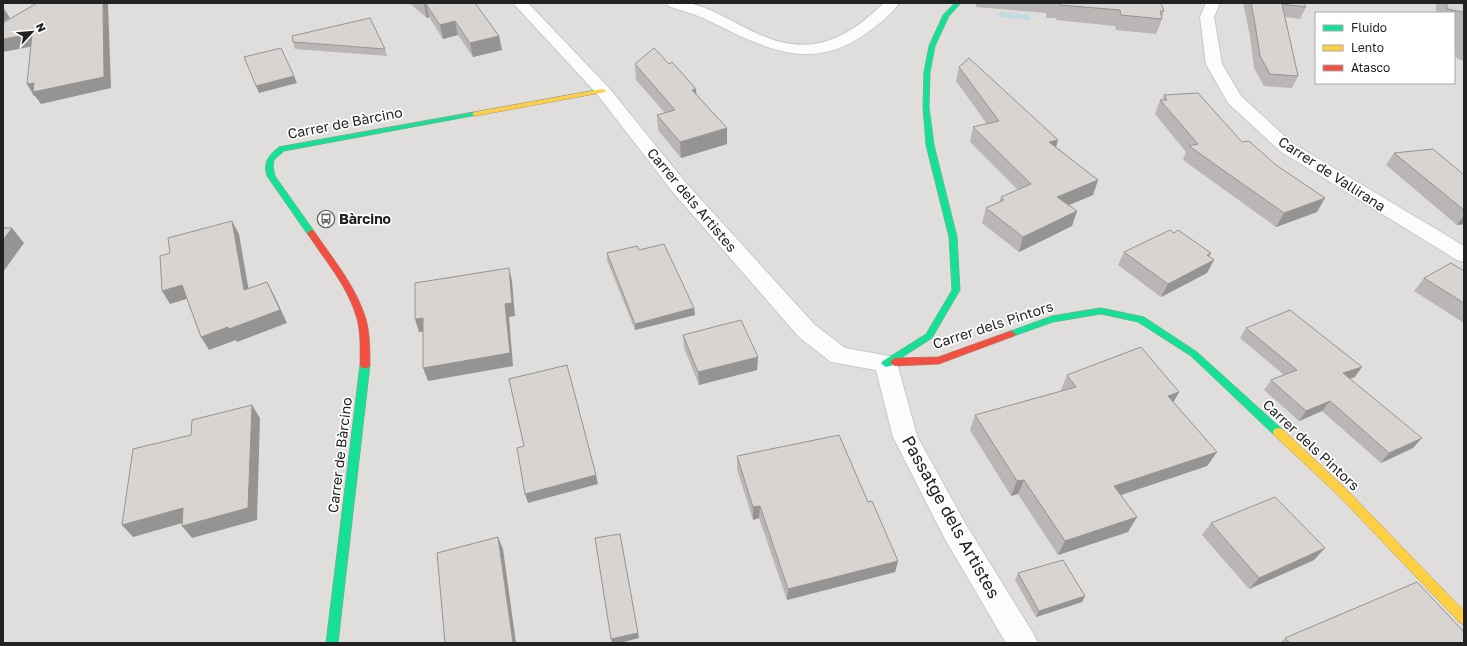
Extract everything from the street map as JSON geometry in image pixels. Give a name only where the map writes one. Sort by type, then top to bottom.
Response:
[{"type":"street","name":"Carrer dels Artistes","points":[[520,3],[603,91],[679,187],[807,332],[840,356],[886,363]]},
{"type":"street","points":[[674,3],[706,14],[759,40],[794,49],[824,49],[850,38],[877,18],[892,3]]},
{"type":"street","name":"Carrer dels Pintors","points":[[886,363],[929,336],[956,290],[953,236],[930,145],[926,107],[927,72],[932,46],[946,15],[958,3]]},
{"type":"street","name":"Carrer de Vallirana","points":[[1213,3],[1207,17],[1214,64],[1234,100],[1286,147],[1464,255]]},
{"type":"street","name":"Carrer de Bàrcino","points":[[332,643],[365,366],[364,333],[357,305],[346,284],[271,176],[268,166],[271,157],[282,149],[294,146],[603,91]]},
{"type":"street","name":"Carrer dels Pintors","points":[[886,363],[938,360],[1052,319],[1101,311],[1141,319],[1194,354],[1342,492],[1464,619]]},
{"type":"street","name":"Passatge dels Artistes","points":[[886,363],[905,437],[955,531],[1023,643]]},
{"type":"shaded area","points":[[3,3],[1464,3],[1464,643],[3,643]]},
{"type":"water","points":[[999,12],[1030,15],[1031,20],[999,17]]},
{"type":"building","points":[[37,3],[103,3],[104,77],[33,92],[34,83],[27,84],[32,34],[3,39],[3,23]]},
{"type":"building","points":[[422,3],[475,3],[499,36],[470,43],[455,21],[440,25],[426,4]]},
{"type":"building","points":[[1060,3],[1161,3],[1164,11],[1160,11],[1162,19],[1121,15],[1120,10],[1060,5]]},
{"type":"building","points":[[1251,3],[1303,3],[1306,7],[1282,4],[1298,76],[1270,74],[1260,56]]},
{"type":"building","points":[[1447,3],[1464,3],[1464,20],[1463,12],[1447,9]]},
{"type":"building","points":[[370,18],[385,49],[293,42],[292,36]]},
{"type":"building","points":[[281,48],[294,76],[256,86],[244,57]]},
{"type":"building","points":[[654,48],[669,64],[672,62],[696,89],[692,90],[727,128],[680,142],[657,115],[675,110],[635,64]]},
{"type":"building","points":[[969,58],[1058,140],[1049,142],[1098,180],[1057,197],[1077,211],[1023,237],[986,208],[1004,200],[1001,197],[1031,184],[973,127],[999,121],[959,67]]},
{"type":"building","points":[[1198,93],[1242,142],[1249,141],[1276,165],[1325,198],[1284,213],[1189,146],[1198,144],[1160,100],[1167,100],[1164,95]]},
{"type":"building","points":[[1433,149],[1464,175],[1464,210],[1394,153]]},
{"type":"building","points":[[232,221],[244,290],[267,282],[280,310],[229,329],[228,327],[201,337],[182,285],[162,291],[160,256],[170,253],[168,238]]},
{"type":"building","points":[[3,228],[12,228],[3,240]]},
{"type":"building","points":[[1170,230],[1174,233],[1178,230],[1211,253],[1207,255],[1214,260],[1168,284],[1124,252]]},
{"type":"building","points":[[664,244],[694,308],[635,324],[607,253],[637,246],[639,250]]},
{"type":"building","points":[[1451,263],[1464,271],[1464,303],[1424,278]]},
{"type":"building","points":[[509,268],[512,303],[505,304],[510,353],[423,368],[423,318],[415,319],[415,283]]},
{"type":"building","points":[[1290,310],[1362,367],[1343,373],[1422,438],[1389,453],[1330,401],[1306,411],[1271,380],[1297,370],[1246,328]]},
{"type":"building","points":[[741,320],[758,357],[698,372],[683,335]]},
{"type":"building","points":[[1141,347],[1179,392],[1168,396],[1217,452],[1114,486],[1137,517],[1065,541],[1024,480],[1017,481],[975,415],[1076,387],[1067,375]]},
{"type":"building","points":[[567,365],[596,475],[525,494],[517,448],[524,446],[509,379]]},
{"type":"building","points":[[252,405],[248,508],[182,526],[183,508],[122,525],[133,449],[191,435],[192,420]]},
{"type":"building","points":[[839,435],[868,502],[872,501],[898,561],[788,589],[760,506],[753,507],[737,456]]},
{"type":"building","points":[[1275,497],[1325,548],[1259,578],[1211,523]]},
{"type":"building","points":[[620,534],[638,633],[611,639],[595,538]]},
{"type":"building","points":[[498,537],[513,643],[445,643],[437,553]]},
{"type":"building","points":[[1063,560],[1085,596],[1039,611],[1018,573]]},
{"type":"building","points":[[1417,582],[1464,632],[1464,643],[1290,643],[1285,638]]},
{"type":"traffic: fast","points":[[895,362],[886,363],[929,336],[956,290],[953,237],[930,145],[926,107],[927,72],[932,46],[946,15],[958,3]]},
{"type":"traffic: fast","points":[[311,233],[271,176],[269,166],[270,160],[282,149],[475,114]]},
{"type":"traffic: fast","points":[[1011,334],[1052,319],[1101,311],[1141,319],[1194,354],[1278,432]]},
{"type":"traffic: fast","points":[[332,643],[365,365]]},
{"type":"traffic: slow","points":[[475,114],[603,91]]},
{"type":"traffic: slow","points":[[1278,432],[1342,492],[1464,619]]},
{"type":"traffic: jam","points":[[311,233],[344,280],[357,306],[364,334],[365,365]]},
{"type":"traffic: jam","points":[[895,362],[939,360],[1011,334]]},
{"type":"place","name":"Bàrcino","points":[[326,219]]}]
